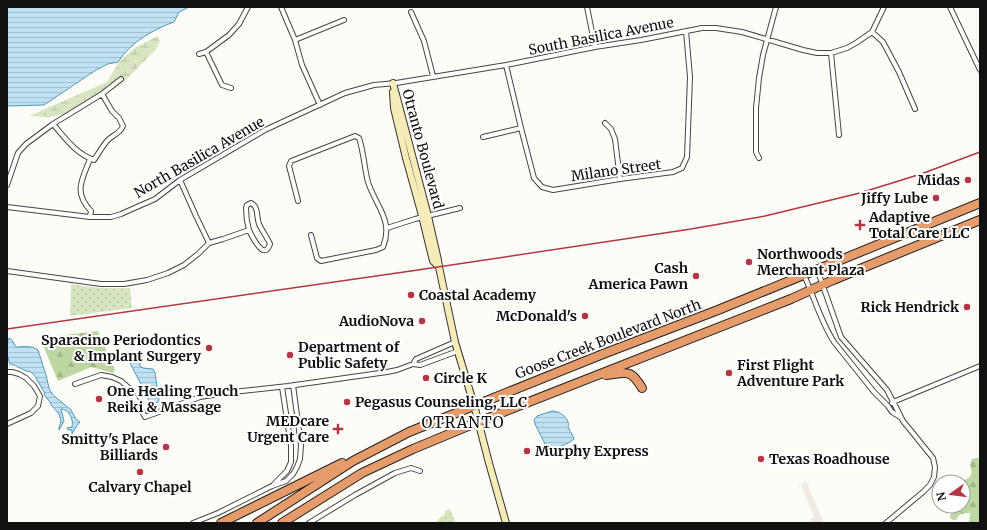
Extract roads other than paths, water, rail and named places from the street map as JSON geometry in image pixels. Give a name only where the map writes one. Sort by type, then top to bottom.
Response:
[{"type":"highway","name":"Goose Creek Boulevard North","points":[[257,523],[353,461],[409,432],[804,275],[980,203]]},
{"type":"highway","points":[[282,523],[362,473],[413,449],[811,290],[980,220]]},
{"type":"highway","points":[[595,376],[629,373],[635,377],[642,388]]},
{"type":"highway","points":[[221,523],[344,462],[376,449]]},
{"type":"street","points":[[199,54],[206,52],[229,35],[239,24],[248,7]]},
{"type":"street","points":[[281,7],[295,40],[302,65],[320,105]]},
{"type":"street","points":[[587,7],[595,47]]},
{"type":"street","points":[[759,158],[756,152],[756,108],[763,55],[776,7]]},
{"type":"street","points":[[884,7],[872,32],[883,42],[899,72],[915,109]]},
{"type":"street","points":[[950,7],[980,70]]},
{"type":"street","points":[[411,12],[424,41],[433,76]]},
{"type":"street","points":[[295,40],[344,20]]},
{"type":"street","name":"South Basilica Avenue","points":[[395,83],[506,65],[702,28],[716,28],[742,32],[817,53],[831,53],[847,48],[872,32]]},
{"type":"street","name":"Milano Street","points":[[506,65],[534,178],[542,187],[553,190],[673,172],[682,168],[687,157],[690,77],[686,31]]},
{"type":"street","points":[[206,52],[222,85],[231,88]]},
{"type":"street","points":[[831,53],[839,135]]},
{"type":"street","points":[[7,185],[18,153],[26,144],[53,124],[102,94],[121,79]]},
{"type":"street","name":"North Basilica Avenue","points":[[7,207],[90,216],[111,216],[120,214],[155,199],[180,180],[265,130],[345,93],[395,83]]},
{"type":"street","name":"Otranto Boulevard","points":[[395,83],[425,217],[438,260],[455,342],[474,405],[506,523]]},
{"type":"street","points":[[53,124],[81,154],[94,160],[107,140],[117,134],[123,126],[102,94]]},
{"type":"street","points":[[605,123],[612,129],[615,139],[620,179]]},
{"type":"street","points":[[483,137],[521,128]]},
{"type":"street","points":[[298,201],[289,166],[291,160],[355,136],[359,138],[369,183],[380,207],[387,228],[386,239],[383,247],[376,250],[321,261],[317,258],[311,235]]},
{"type":"street","points":[[90,159],[80,185],[80,192],[83,201],[91,211],[90,216]]},
{"type":"street","points":[[180,180],[209,243]]},
{"type":"street","points":[[251,203],[256,208],[258,222],[270,244],[269,247],[263,250],[260,249],[249,230],[246,208],[247,205],[251,203]]},
{"type":"street","points":[[387,228],[460,208]]},
{"type":"street","points":[[7,271],[101,284],[124,284],[147,280],[168,273],[184,265],[209,243],[249,230]]},
{"type":"street","points":[[816,269],[842,337],[887,390],[901,417],[933,458],[935,467],[934,477],[930,485],[886,523]]},
{"type":"street","points":[[804,275],[830,337],[874,392],[892,412],[901,417]]},
{"type":"street","points":[[413,364],[416,358],[455,342]]},
{"type":"street","points":[[75,384],[101,375],[112,377],[121,381],[129,388],[145,417],[200,397],[392,372],[413,364],[420,365],[458,351]]},
{"type":"street","points":[[888,406],[893,402],[980,366]]},
{"type":"street","points":[[7,372],[12,372],[26,378],[34,386],[40,396],[38,406],[31,413],[7,424]]},
{"type":"street","points":[[193,523],[218,513],[272,486],[286,481],[297,467],[300,459],[301,445],[293,385]]},
{"type":"street","points":[[272,486],[287,471],[291,462],[291,446],[282,387]]},
{"type":"street","points":[[309,523],[355,495],[394,474],[411,468],[420,471]]},
{"type":"water","points":[[7,7],[189,7],[179,12],[174,22],[150,33],[129,48],[118,62],[108,64],[96,70],[44,105],[7,106]]},
{"type":"water","points":[[9,338],[16,347],[30,347],[38,350],[52,394],[71,410],[76,419],[80,422],[72,434],[72,430],[68,430],[67,428],[72,427],[72,418],[69,413],[64,409],[61,409],[64,421],[59,430],[61,421],[59,414],[45,396],[35,376],[31,372],[10,364],[7,351]]},
{"type":"water","points":[[136,354],[139,356],[140,366],[143,368],[153,369],[155,373],[159,400],[158,402],[152,404],[150,402],[128,359],[127,356]]},
{"type":"water","points":[[552,411],[560,413],[566,418],[574,439],[562,446],[548,450],[534,420],[537,416]]},
{"type":"railway","points":[[7,329],[411,271],[691,229],[765,216],[860,193],[921,174],[980,152]]},
{"type":"place","name":"Midas","points":[[968,180]]},
{"type":"place","name":"Jiffy Lube","points":[[936,198]]},
{"type":"place","name":"Adaptive Total Care LLC","points":[[860,225]]},
{"type":"place","name":"Northwoods Merchant Plaza","points":[[749,262]]},
{"type":"place","name":"Cash America Pawn","points":[[696,276]]},
{"type":"place","name":"Coastal Academy","points":[[411,295]]},
{"type":"place","name":"Rick Hendrick","points":[[967,307]]},
{"type":"place","name":"McDonald's","points":[[585,316]]},
{"type":"place","name":"AudioNova","points":[[422,321]]},
{"type":"place","name":"Sparacino Periodontics & Implant Surgery","points":[[209,348]]},
{"type":"place","name":"Department of Public Safety","points":[[290,355]]},
{"type":"place","name":"First Flight Adventure Park","points":[[729,373]]},
{"type":"place","name":"Circle K","points":[[426,378]]},
{"type":"place","name":"One Healing Touch Reiki & Massage","points":[[99,399]]},
{"type":"place","name":"Pegasus Counseling, LLC","points":[[347,402]]},
{"type":"place","name":"MEDcare Urgent Care","points":[[338,429]]},
{"type":"place","name":"Smitty's Place Billiards","points":[[166,447]]},
{"type":"place","name":"Murphy Express","points":[[527,451]]},
{"type":"place","name":"Texas Roadhouse","points":[[761,459]]},
{"type":"place","name":"Calvary Chapel","points":[[140,472]]},
{"type":"district","name":"OTRANTO","points":[[463,423]]}]
